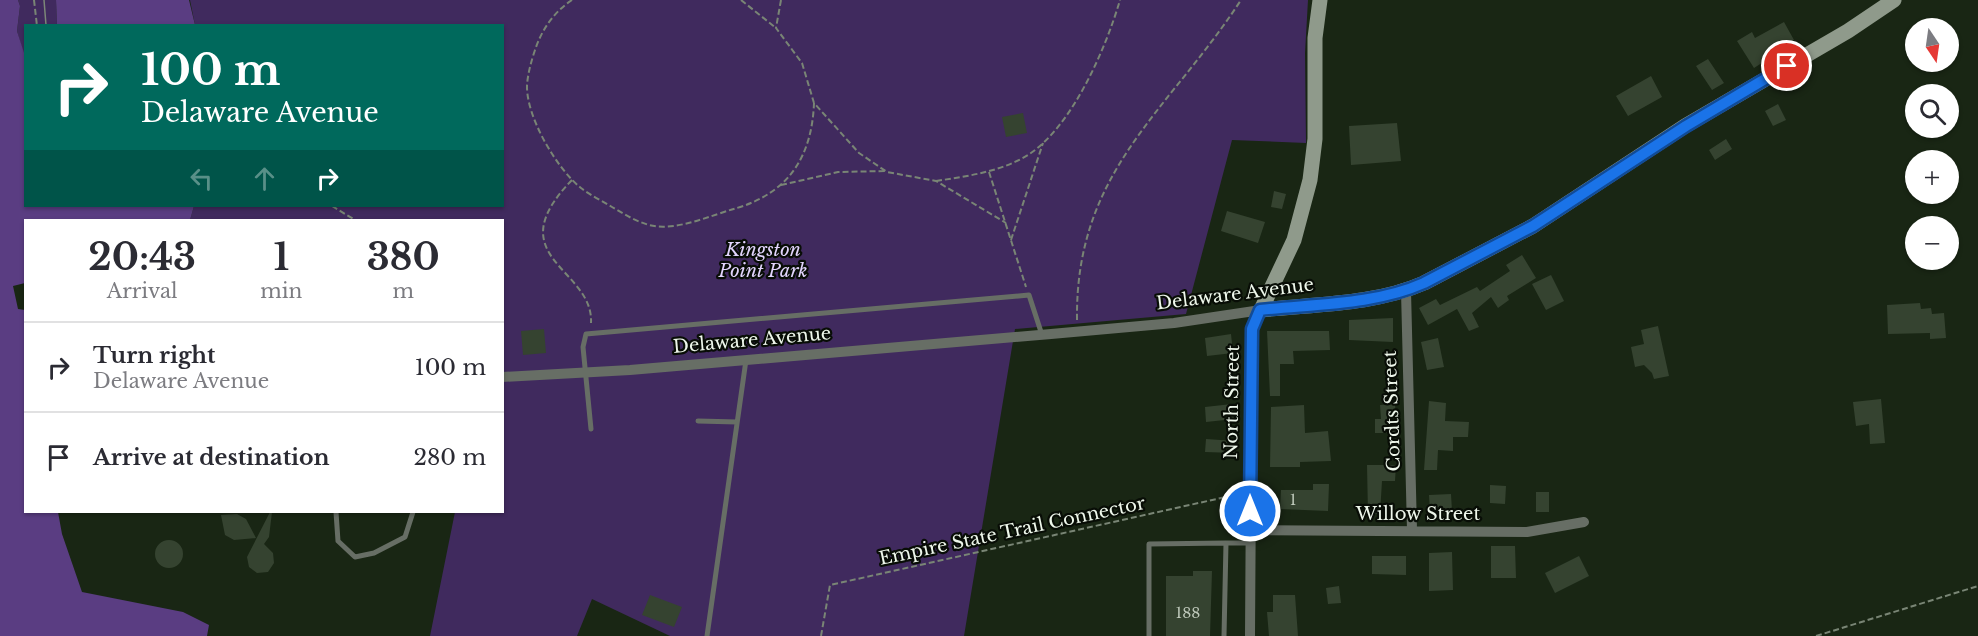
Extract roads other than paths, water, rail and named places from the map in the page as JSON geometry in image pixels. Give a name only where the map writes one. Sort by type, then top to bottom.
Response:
[{"type":"street","name":"North Street","points":[[1250,636],[1252,329],[1294,240],[1310,180],[1315,140],[1315,38],[1320,0]]},
{"type":"street","name":"Delaware Avenue","points":[[504,377],[586,373],[1174,323],[1406,291],[1533,226],[1686,126],[1848,31],[1894,0]]},
{"type":"street","name":"Cordts Street","points":[[1406,291],[1412,530]]},
{"type":"street","name":"Willow Street","points":[[1250,530],[1527,532],[1584,522]]},
{"type":"lane","points":[[591,429],[583,347],[586,334],[1029,295],[1042,334]]},
{"type":"lane","points":[[707,636],[746,360]]},
{"type":"lane","points":[[698,421],[737,422]]},
{"type":"lane","points":[[336,513],[338,541],[355,557],[374,553],[405,537],[413,513]]},
{"type":"lane","points":[[1224,636],[1226,543]]},
{"type":"lane","points":[[1149,636],[1149,544],[1250,543]]},
{"type":"tram line","points":[[44,0],[46,24]]},
{"type":"park label","name":"Kingston Point Park","points":[[763,260]]}]
